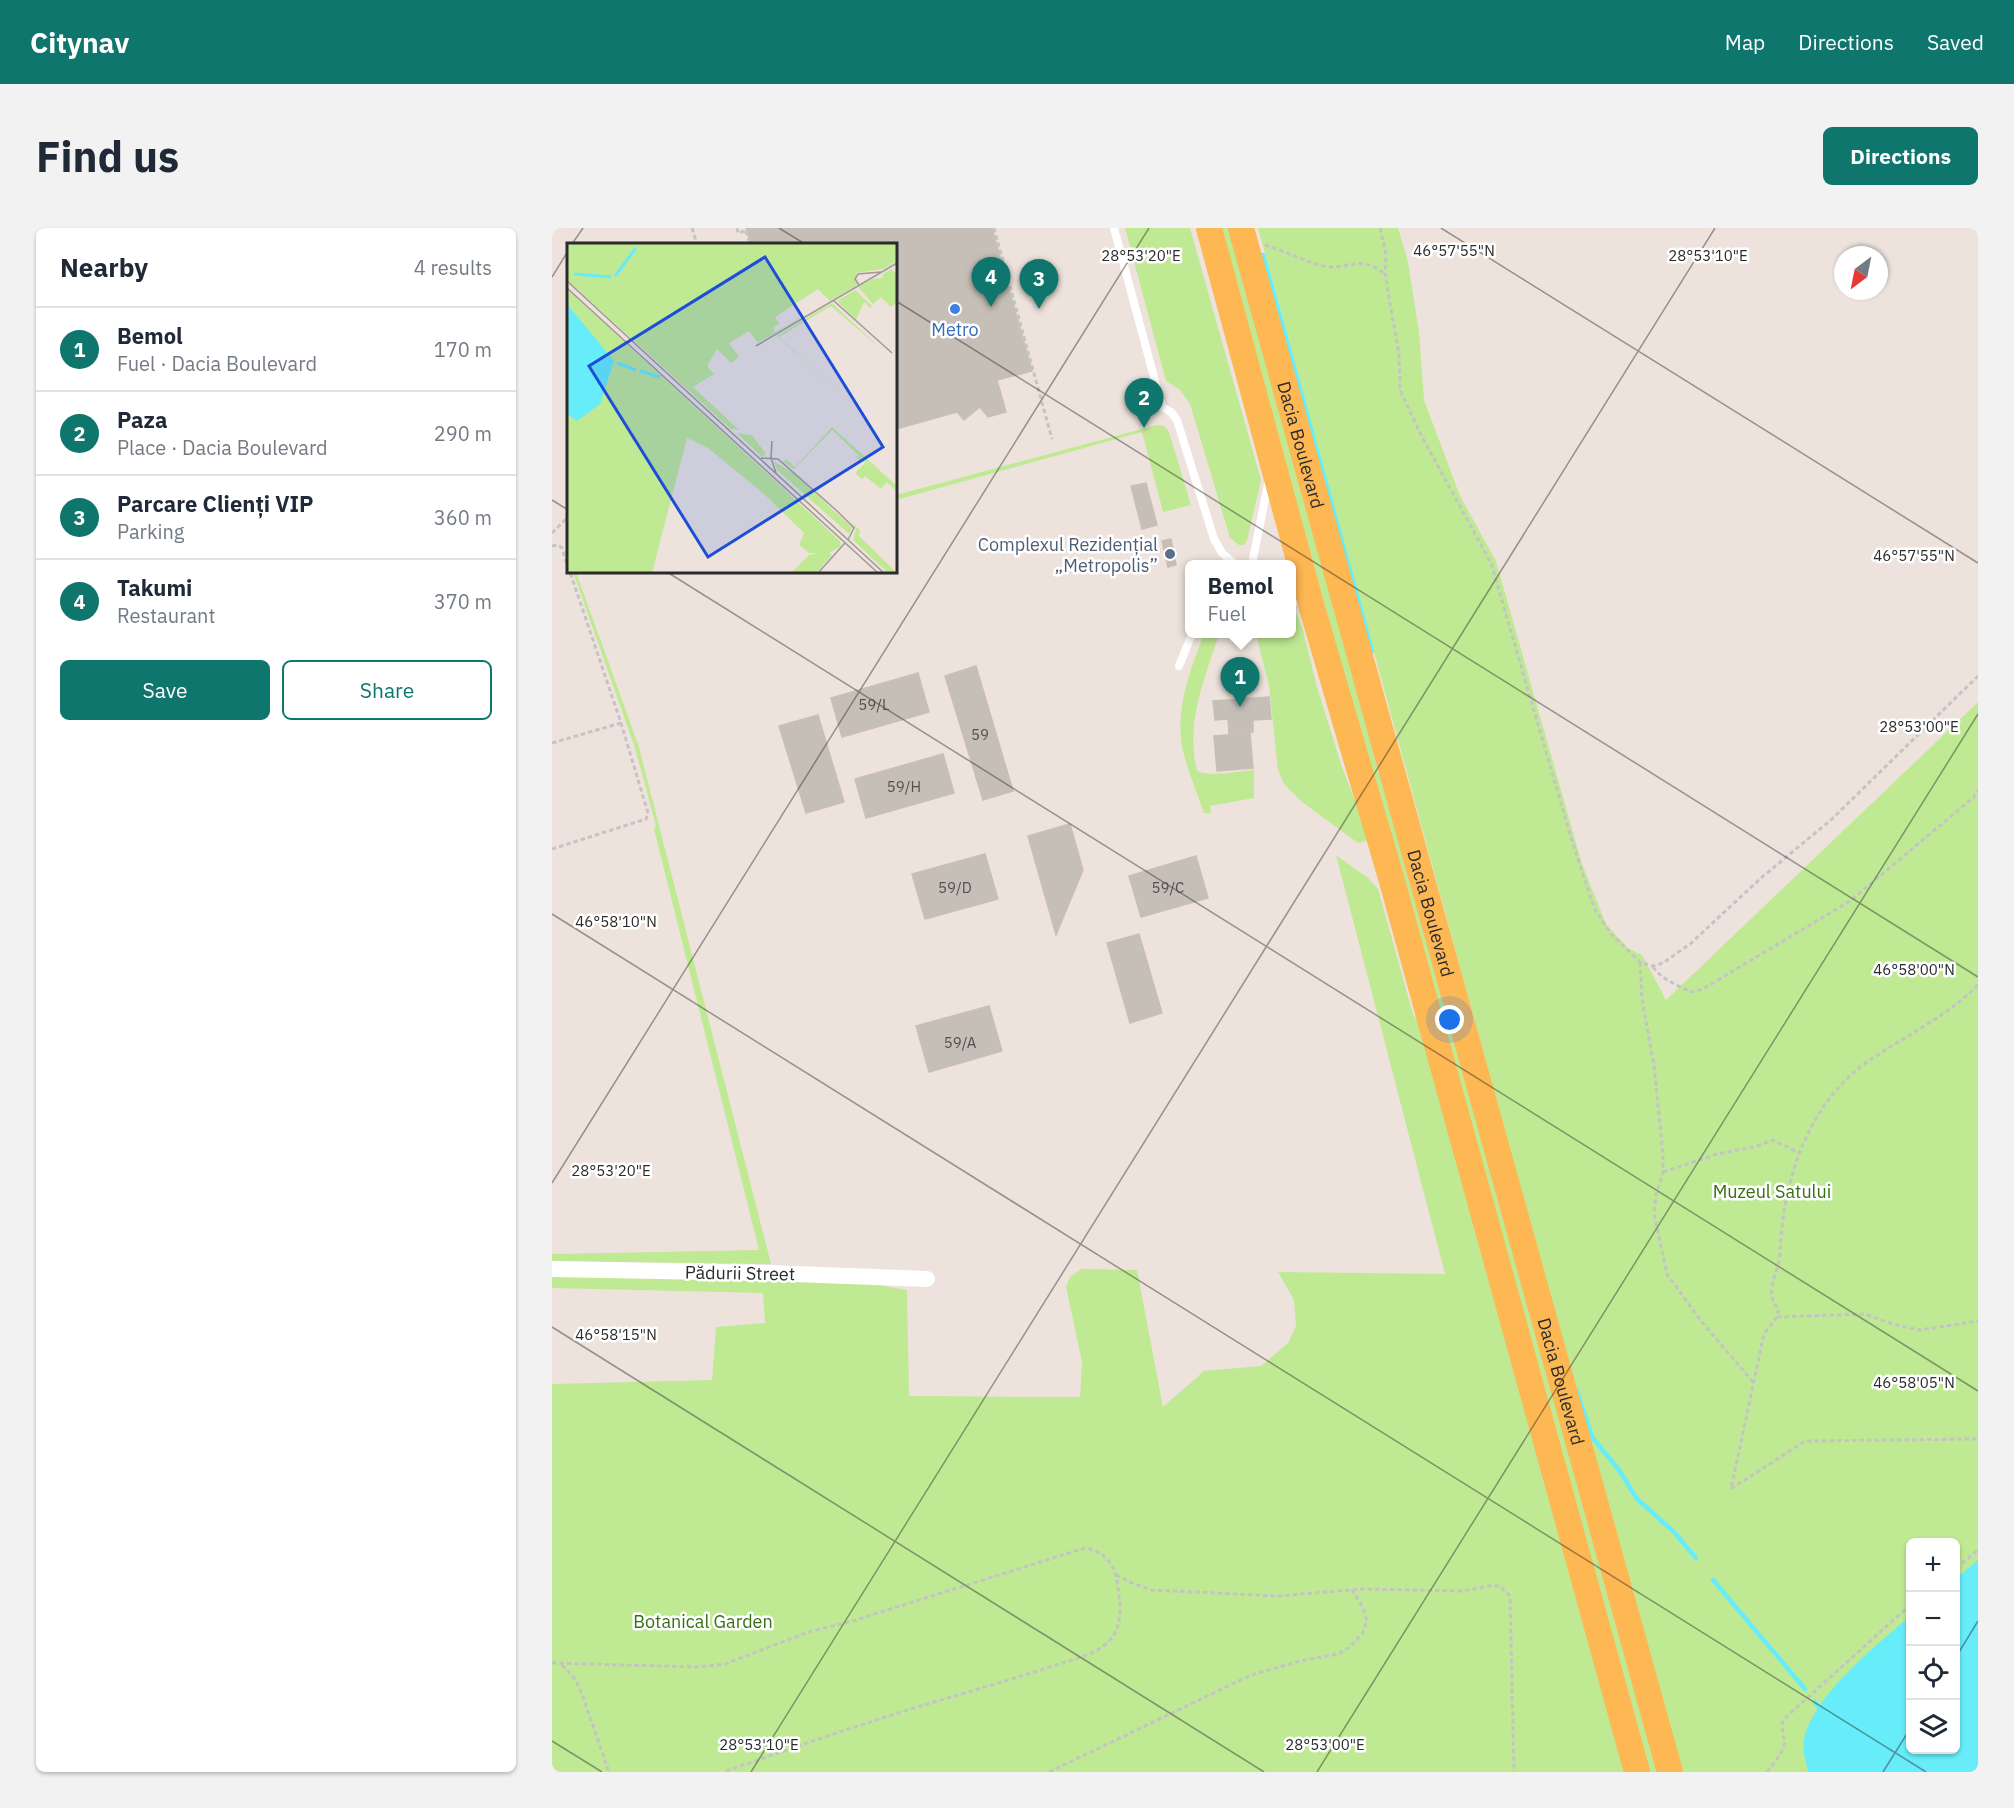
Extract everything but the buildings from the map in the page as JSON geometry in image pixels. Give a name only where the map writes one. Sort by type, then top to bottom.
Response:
[{"type":"main road","name":"Dacia Boulevard","points":[[1209,228],[1272,461],[1293,560]]},
{"type":"main road","name":"Dacia Boulevard","points":[[1243,238],[1670,1772]]},
{"type":"main road","name":"Dacia Boulevard","points":[[1296,574],[1302,602],[1392,881],[1637,1772]]},
{"type":"street","name":"Pădurii Street","points":[[552,1269],[777,1273],[927,1279]]},
{"type":"lane","points":[[1114,228],[1162,407],[1171,412],[1177,420],[1214,539],[1222,553],[1230,560]]},
{"type":"lane","points":[[1253,560],[1272,461]]},
{"type":"lane","points":[[1179,666],[1190,638]]},
{"type":"path","points":[[692,228],[697,243]]},
{"type":"path","points":[[737,228],[738,233],[746,231],[750,243]]},
{"type":"path","points":[[994,228],[1052,439]]},
{"type":"path","points":[[1380,228],[1386,255],[1385,274],[1400,356],[1400,390],[1422,437],[1491,562],[1552,774],[1594,908],[1611,934],[1640,962],[1653,966],[1663,963],[1690,944],[1761,878],[1832,819],[1978,676]]},
{"type":"path","points":[[1243,238],[1325,266],[1356,263],[1374,265],[1385,274]]},
{"type":"path","points":[[552,533],[567,518]]},
{"type":"path","points":[[552,546],[558,545],[562,548],[567,564]]},
{"type":"path","points":[[552,849],[646,819],[648,813],[621,723],[570,573]]},
{"type":"path","points":[[552,743],[621,723]]},
{"type":"path","points":[[1653,966],[1657,973],[1692,992],[1703,989],[1850,901],[1974,797],[1978,790]]},
{"type":"path","points":[[1640,962],[1642,999],[1654,1066],[1663,1172],[1656,1195],[1654,1213],[1667,1274],[1701,1321],[1754,1383]]},
{"type":"path","points":[[1978,985],[1965,998],[1936,1019],[1870,1059],[1839,1087],[1812,1123],[1799,1153],[1781,1227],[1779,1258],[1771,1296],[1773,1303],[1779,1309],[1777,1317],[1764,1334],[1731,1489],[1805,1441],[1978,1439]]},
{"type":"path","points":[[1663,1172],[1717,1154],[1754,1147],[1773,1140],[1799,1153]]},
{"type":"path","points":[[1777,1317],[1864,1314],[1920,1330],[1978,1321]]},
{"type":"path","points":[[552,1663],[697,1667],[725,1664],[808,1632],[849,1622],[1085,1548],[1094,1549],[1112,1565],[1116,1575],[1121,1612],[1119,1624],[1112,1638],[1102,1647],[1042,1670],[932,1702],[723,1772]]},
{"type":"path","points":[[1960,1565],[1978,1550]]},
{"type":"path","points":[[1116,1575],[1152,1590],[1279,1596],[1352,1590],[1462,1591],[1500,1586],[1510,1596],[1514,1772]]},
{"type":"path","points":[[1049,1772],[1251,1675],[1300,1660],[1338,1654],[1350,1647],[1362,1634],[1367,1621],[1363,1608],[1352,1590]]},
{"type":"path","points":[[1767,1772],[1778,1758],[1784,1744],[1781,1726],[1783,1720],[1906,1609]]},
{"type":"path","points":[[562,1664],[575,1679],[582,1694],[609,1772]]},
{"type":"green space","points":[[1125,228],[1190,228],[1261,480],[1247,541],[1244,545],[1239,545],[1230,538],[1190,404],[1180,390],[1166,381]]},
{"type":"green space","points":[[1220,228],[1228,228],[1657,1772],[1648,1772]]},
{"type":"green space","name":"Muzeul Satului","points":[[1258,228],[1398,228],[1408,262],[1419,332],[1424,400],[1460,496],[1496,561],[1582,864],[1606,924],[1628,948],[1642,955],[1666,1000],[1978,702],[1978,1772],[1680,1772]]},
{"type":"green space","points":[[1157,425],[1164,426],[1169,432],[1191,505],[1163,512],[1142,432],[897,500],[897,495]]},
{"type":"green space","points":[[573,573],[576,573],[639,747],[771,1264],[552,1261],[552,1254],[759,1250],[635,748]]},
{"type":"green space","points":[[1296,613],[1302,626],[1317,687],[1342,767],[1369,838],[1366,841],[1358,843],[1302,802],[1284,784],[1278,770],[1269,686],[1257,638],[1296,638]]},
{"type":"green space","points":[[1203,638],[1218,638],[1195,718],[1193,736],[1197,771],[1217,774],[1254,770],[1254,798],[1210,806],[1211,813],[1204,813],[1185,759],[1181,736],[1182,706]]},
{"type":"green space","name":"Botanical Garden","points":[[1336,855],[1368,878],[1378,889],[1413,1014],[1419,1023],[1628,1772],[552,1772],[552,1384],[712,1380],[716,1327],[765,1323],[763,1293],[552,1288],[552,1275],[851,1280],[907,1290],[909,1396],[1080,1397],[1082,1362],[1066,1287],[1070,1277],[1081,1269],[1137,1270],[1163,1407],[1204,1371],[1261,1366],[1288,1343],[1296,1326],[1294,1300],[1278,1272],[1445,1274]]},
{"type":"water","points":[[1978,1560],[1978,1772],[1808,1772],[1804,1739],[1810,1722],[1820,1705],[1864,1656],[1906,1619],[1906,1754],[1960,1754],[1960,1575]]},
{"type":"waterway","points":[[1263,255],[1372,651]]},
{"type":"waterway","points":[[1577,1391],[1592,1437],[1619,1470],[1637,1499],[1673,1531],[1696,1558]]},
{"type":"waterway","points":[[1713,1580],[1805,1689]]},
{"type":"waterway","points":[[1815,1702],[1819,1707]]},
{"type":"place","name":"Takumi","points":[[991,307]]},
{"type":"place","name":"Metro","points":[[955,309]]},
{"type":"place","name":"Parcare Clienți VIP","points":[[1039,309]]},
{"type":"place","name":"Paza","points":[[1144,428]]},
{"type":"place","name":"Complexul Rezidențial „Metropolis”","points":[[1170,554]]},
{"type":"place","name":"Bemol","points":[[1240,707]]}]
